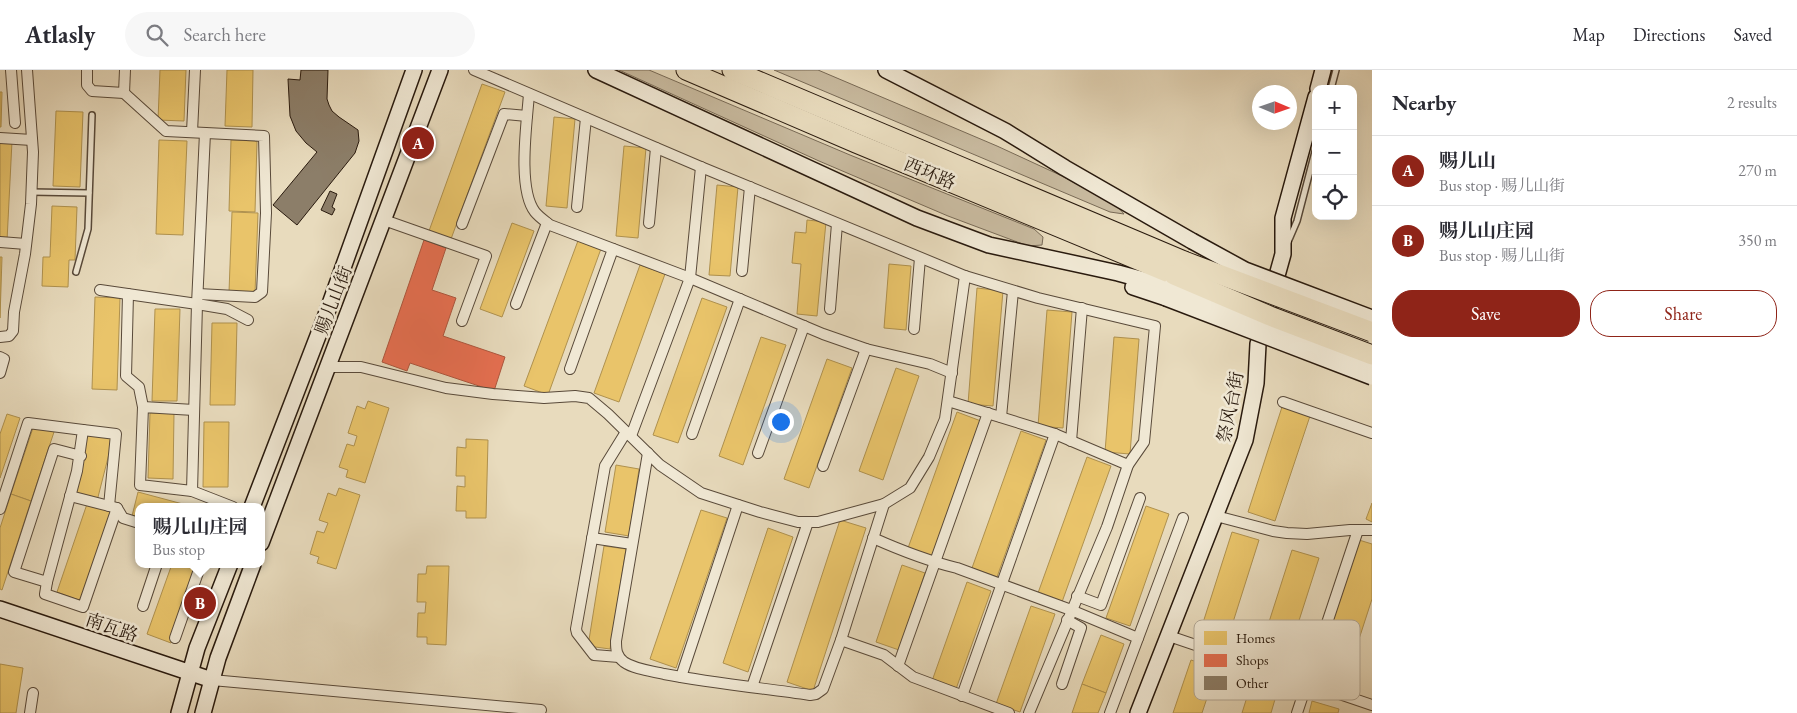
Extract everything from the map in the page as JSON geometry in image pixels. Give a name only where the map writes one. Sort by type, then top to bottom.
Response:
[{"type":"highway","name":"西环路","points":[[686,70],[1174,280]]},
{"type":"highway","name":"西环路","points":[[732,70],[1174,280]]},
{"type":"highway","points":[[1174,280],[1372,332]]},
{"type":"highway","points":[[1174,280],[1372,355]]},
{"type":"main road","name":"赐儿山街","points":[[254,503],[326,315],[414,70]]},
{"type":"main road","name":"赐儿山街","points":[[265,532],[440,70]]},
{"type":"main road","points":[[596,70],[917,218],[989,245],[1118,273],[1174,280],[1372,365]]},
{"type":"main road","points":[[886,70],[1005,131],[1065,168],[1245,270],[1372,318]]},
{"type":"main road","points":[[1319,85],[1323,70]]},
{"type":"main road","name":"祭风台街","points":[[1138,713],[1245,440],[1256,384],[1258,344],[1283,254],[1283,218],[1312,112]]},
{"type":"main road","points":[[362,213],[384,220]]},
{"type":"main road","points":[[1174,280],[1372,377]]},
{"type":"main road","points":[[179,713],[197,648],[228,568]]},
{"type":"main road","points":[[203,713],[218,658],[252,568]]},
{"type":"main road","name":"南瓦路","points":[[0,609],[212,680]]},
{"type":"street","points":[[11,70],[15,123]]},
{"type":"street","points":[[0,337],[8,336],[14,331],[14,312],[26,244],[31,192],[32,140],[27,70]]},
{"type":"street","points":[[88,70],[87,86],[92,91],[124,93],[166,131],[264,136],[266,213],[262,292],[255,297],[197,299],[100,290]]},
{"type":"street","points":[[124,93],[126,70]]},
{"type":"street","points":[[192,132],[195,70]]},
{"type":"street","points":[[474,70],[701,167],[965,276],[1155,326],[1144,442],[1128,465],[1107,527],[1028,713]]},
{"type":"street","points":[[529,94],[524,155],[528,198],[535,212],[547,222],[690,278],[804,326],[866,349],[930,364],[952,373]]},
{"type":"street","points":[[462,224],[504,114],[527,116]]},
{"type":"street","points":[[578,207],[586,118]]},
{"type":"street","points":[[192,491],[197,299],[205,133]]},
{"type":"street","points":[[0,138],[32,140]]},
{"type":"street","points":[[649,223],[656,148]]},
{"type":"street","points":[[619,657],[594,655],[576,629],[605,466],[629,434],[690,278],[701,167]]},
{"type":"street","points":[[742,271],[750,187]]},
{"type":"street","points":[[384,220],[486,256],[462,321]]},
{"type":"street","points":[[516,304],[547,222]]},
{"type":"street","points":[[830,309],[837,224]]},
{"type":"street","points":[[0,242],[26,244]]},
{"type":"street","points":[[570,369],[613,249]]},
{"type":"street","points":[[914,329],[920,258]]},
{"type":"street","points":[[327,367],[361,367],[446,388],[493,394],[544,398],[576,396],[589,398],[660,465],[700,493],[798,522],[832,519],[884,504],[910,488],[930,457],[946,419],[965,276]]},
{"type":"street","points":[[1001,417],[1013,290]]},
{"type":"street","points":[[128,294],[126,376],[139,387],[144,407],[140,484],[192,491],[223,503]]},
{"type":"street","points":[[197,299],[227,309],[248,320]]},
{"type":"street","points":[[692,434],[740,299]]},
{"type":"street","points":[[1071,441],[1082,308]]},
{"type":"street","points":[[758,453],[804,326]]},
{"type":"street","points":[[824,466],[866,349]]},
{"type":"street","points":[[0,358],[4,359],[0,373]]},
{"type":"street","points":[[948,401],[1055,434],[1128,465]]},
{"type":"street","points":[[1283,402],[1372,433]]},
{"type":"street","points":[[144,407],[194,410]]},
{"type":"street","points":[[898,666],[988,413]]},
{"type":"street","points":[[0,509],[28,423],[116,434],[113,507],[83,607],[45,594],[81,456],[83,430]]},
{"type":"street","points":[[962,696],[1055,434]]},
{"type":"street","points":[[47,582],[14,572],[54,449],[81,456]]},
{"type":"street","points":[[648,453],[616,641],[616,650],[619,657],[625,663],[645,670],[752,687],[810,695],[816,694],[823,689],[841,640],[884,504]]},
{"type":"street","points":[[70,496],[113,507],[123,518],[135,522]]},
{"type":"street","points":[[1077,596],[1101,605],[1140,498]]},
{"type":"street","points":[[681,677],[738,505]]},
{"type":"street","points":[[1216,516],[1273,531],[1307,534],[1372,530]]},
{"type":"street","points":[[1110,713],[1183,518]]},
{"type":"street","points":[[752,687],[808,522]]},
{"type":"street","points":[[1328,620],[1358,530]]},
{"type":"street","points":[[592,538],[632,544]]},
{"type":"street","points":[[873,538],[934,562],[957,568],[1002,585],[1069,615],[1138,638]]},
{"type":"street","points":[[143,606],[156,568]]},
{"type":"street","points":[[175,638],[200,568]]},
{"type":"street","points":[[1062,684],[1081,628],[1069,615]]},
{"type":"street","points":[[1169,636],[1194,645]]},
{"type":"street","points":[[841,640],[884,655],[913,678],[1009,713]]},
{"type":"street","points":[[212,680],[541,710]]},
{"type":"street","points":[[30,713],[33,693]]},
{"type":"street","points":[[1297,713],[1301,700]]},
{"type":"street","points":[[1357,700],[1372,705]]},
{"type":"lane","points":[[1332,85],[1336,70]]},
{"type":"lane","points":[[76,272],[88,229],[92,115]]},
{"type":"lane","points":[[1283,254],[1297,221],[1312,163]]},
{"type":"lane","points":[[31,192],[89,193]]},
{"type":"shaded area","points":[[619,70],[649,70],[850,155],[1034,229],[1043,237],[1042,245],[1028,246],[948,216],[819,161]]},
{"type":"shaded area","points":[[774,70],[818,70],[997,146],[1062,176],[1117,206],[1124,214],[1110,212]]},
{"type":"building: Homes","points":[[160,70],[186,70],[184,121],[158,120]]},
{"type":"building: Homes","points":[[227,70],[253,70],[252,127],[225,126]]},
{"type":"building: Homes","points":[[482,84],[505,92],[451,239],[429,231]]},
{"type":"building: Homes","points":[[0,92],[2,92],[1,127],[0,127]]},
{"type":"building: Homes","points":[[56,111],[83,112],[80,187],[53,186]]},
{"type":"building: Homes","points":[[554,117],[575,119],[567,208],[546,206]]},
{"type":"building: Homes","points":[[159,140],[187,141],[183,235],[156,234]]},
{"type":"building: Homes","points":[[231,140],[257,141],[255,212],[229,211]]},
{"type":"building: Homes","points":[[0,141],[12,141],[7,241],[0,241]]},
{"type":"building: Homes","points":[[624,146],[646,148],[638,238],[616,236]]},
{"type":"building: Homes","points":[[717,185],[738,187],[730,276],[709,275]]},
{"type":"building: Homes","points":[[52,206],[77,207],[75,260],[69,260],[68,287],[42,286],[43,257],[50,257]]},
{"type":"building: Homes","points":[[232,212],[258,213],[255,293],[229,292]]},
{"type":"building: Homes","points":[[807,220],[826,222],[817,316],[797,314],[801,264],[792,263],[795,232],[806,233]]},
{"type":"building: Homes","points":[[512,223],[534,231],[502,317],[480,309]]},
{"type":"building: Homes","points":[[579,238],[602,246],[548,395],[524,386]]},
{"type":"building: Homes","points":[[0,257],[2,257],[0,318]]},
{"type":"building: Homes","points":[[889,264],[911,266],[906,330],[884,328]]},
{"type":"building: Homes","points":[[640,265],[665,274],[619,402],[594,393]]},
{"type":"building: Homes","points":[[977,288],[1003,291],[993,406],[968,404]]},
{"type":"building: Homes","points":[[95,297],[120,298],[117,390],[92,389]]},
{"type":"building: Homes","points":[[702,298],[727,307],[678,443],[653,435]]},
{"type":"building: Homes","points":[[155,309],[180,309],[177,401],[152,401]]},
{"type":"building: Homes","points":[[1047,310],[1072,312],[1063,428],[1038,426]]},
{"type":"building: Homes","points":[[212,323],[237,323],[235,405],[210,405]]},
{"type":"building: Homes","points":[[761,337],[786,345],[743,465],[719,456]]},
{"type":"building: Homes","points":[[1114,337],[1139,339],[1130,454],[1105,452]]},
{"type":"building: Homes","points":[[827,359],[852,368],[809,488],[784,479]]},
{"type":"building: Homes","points":[[896,368],[919,376],[883,480],[859,471]]},
{"type":"building: Homes","points":[[368,401],[389,408],[365,483],[346,477],[348,470],[339,467],[347,444],[354,446],[357,436],[348,433],[357,406],[365,409]]},
{"type":"building: Homes","points":[[1282,407],[1310,416],[1275,521],[1248,512]]},
{"type":"building: Homes","points":[[957,412],[981,421],[932,557],[908,548]]},
{"type":"building: Homes","points":[[150,413],[174,413],[173,479],[148,478]]},
{"type":"building: Homes","points":[[7,414],[20,418],[0,478],[0,434]]},
{"type":"building: Homes","points":[[204,422],[229,422],[228,487],[203,487]]},
{"type":"building: Homes","points":[[34,425],[54,432],[31,501],[11,494]]},
{"type":"building: Homes","points":[[87,431],[113,438],[97,501],[72,495]]},
{"type":"building: Homes","points":[[1021,431],[1046,440],[997,577],[972,568]]},
{"type":"building: Homes","points":[[466,439],[488,440],[486,518],[466,518],[466,511],[456,511],[457,486],[465,487],[465,476],[456,476],[457,447],[466,448]]},
{"type":"building: Homes","points":[[1087,457],[1111,466],[1062,602],[1038,593]]},
{"type":"building: Homes","points":[[616,465],[639,469],[629,536],[605,532]]},
{"type":"building: Homes","points":[[339,488],[360,495],[336,569],[317,563],[319,557],[310,554],[317,531],[324,533],[328,523],[319,520],[328,493],[336,496]]},
{"type":"building: Homes","points":[[138,492],[179,503],[135,503]]},
{"type":"building: Homes","points":[[11,494],[31,501],[2,590],[0,589],[0,528]]},
{"type":"building: Homes","points":[[1372,503],[1372,522],[1366,519]]},
{"type":"building: Homes","points":[[87,504],[111,512],[81,601],[57,592]]},
{"type":"building: Homes","points":[[135,504],[135,517],[132,516]]},
{"type":"building: Homes","points":[[1146,506],[1169,514],[1130,626],[1106,618]]},
{"type":"building: Homes","points":[[701,510],[727,518],[676,668],[650,659]]},
{"type":"building: Homes","points":[[840,520],[866,528],[813,691],[787,682]]},
{"type":"building: Homes","points":[[768,528],[793,537],[748,672],[723,663]]},
{"type":"building: Homes","points":[[1232,532],[1259,540],[1234,620],[1204,620]]},
{"type":"building: Homes","points":[[1359,540],[1372,544],[1372,599],[1360,636],[1360,620],[1333,620]]},
{"type":"building: Homes","points":[[604,546],[626,549],[610,649],[588,646]]},
{"type":"building: Homes","points":[[1292,550],[1319,558],[1299,620],[1270,620]]},
{"type":"building: Homes","points":[[902,565],[925,573],[899,650],[876,642]]},
{"type":"building: Homes","points":[[427,566],[449,566],[446,645],[427,644],[427,637],[417,637],[418,613],[425,613],[426,602],[417,602],[418,574],[426,574]]},
{"type":"building: Homes","points":[[171,568],[198,568],[171,643],[147,634]]},
{"type":"building: Homes","points":[[967,582],[991,591],[956,689],[932,681]]},
{"type":"building: Homes","points":[[1031,606],[1055,614],[1020,712],[996,704]]},
{"type":"building: Homes","points":[[1101,635],[1124,644],[1106,693],[1082,684]]},
{"type":"building: Homes","points":[[1191,660],[1194,661],[1194,700],[1206,700],[1202,713],[1173,713]]},
{"type":"building: Homes","points":[[0,664],[23,668],[16,713],[0,713]]},
{"type":"building: Homes","points":[[1082,684],[1106,693],[1098,713],[1072,713]]},
{"type":"building: Homes","points":[[1246,700],[1275,700],[1271,713],[1242,713]]},
{"type":"building: Homes","points":[[1312,701],[1339,709],[1338,713],[1309,713]]},
{"type":"building: Shops","points":[[424,240],[446,248],[432,290],[456,298],[443,336],[505,357],[494,391],[410,363],[407,371],[382,362]]},
{"type":"building: Other","points":[[301,70],[328,70],[327,99],[329,105],[332,111],[358,130],[359,141],[355,153],[297,225],[273,205],[317,152],[296,131],[290,116],[288,79],[300,80]]},
{"type":"building: Other","points":[[330,191],[337,194],[332,207],[335,209],[332,215],[321,210]]},
{"type":"place","name":"赐儿山","points":[[418,143]]},
{"type":"place","name":"赐儿山庄园","points":[[200,603]]}]
